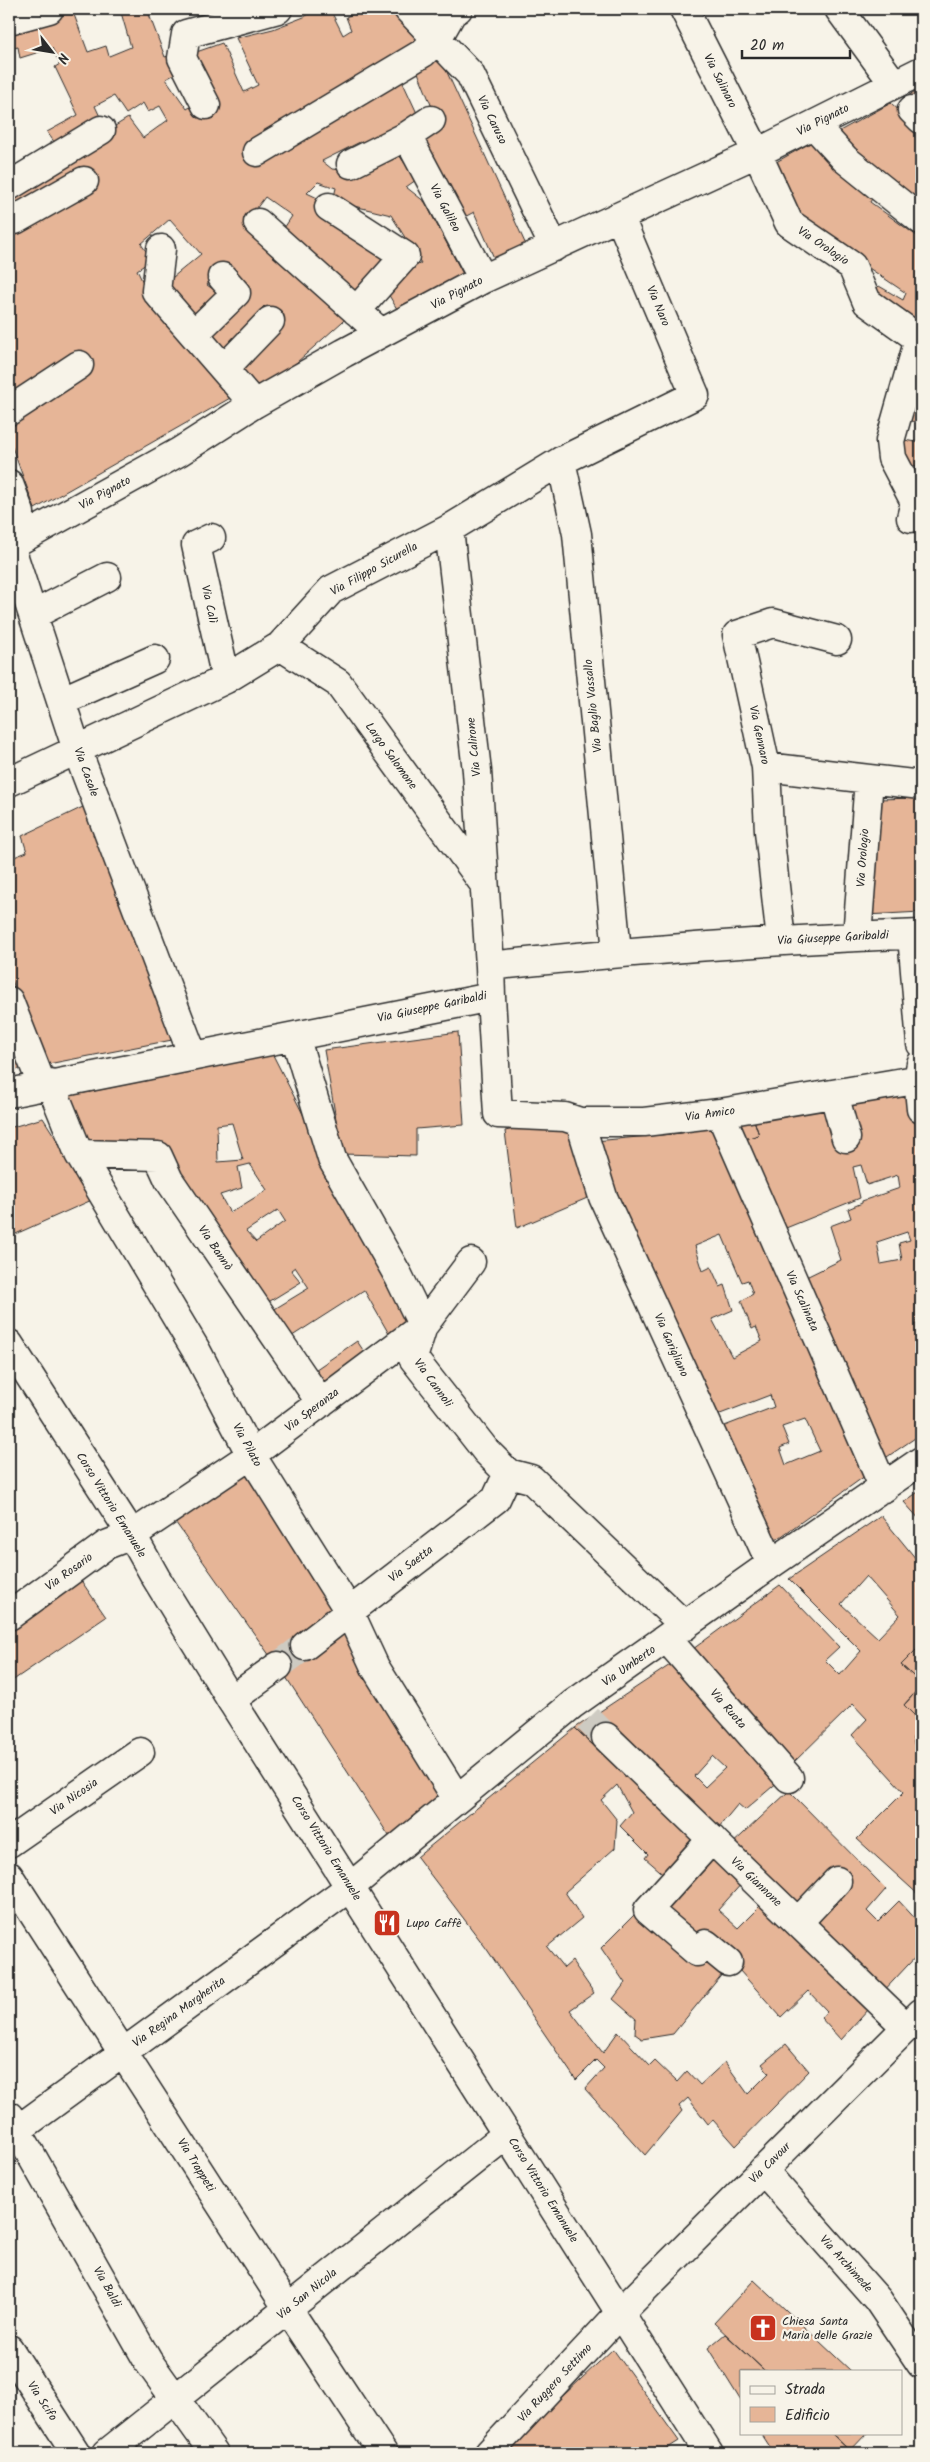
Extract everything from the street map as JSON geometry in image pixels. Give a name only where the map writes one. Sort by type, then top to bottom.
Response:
[{"type":"street","points":[[9,20],[49,9]]},
{"type":"street","name":"Via Caruso","points":[[408,9],[470,74],[554,247]]},
{"type":"street","name":"Via Salinaro","points":[[684,9],[757,153]]},
{"type":"street","points":[[839,9],[894,84]]},
{"type":"street","points":[[206,105],[182,58],[186,34],[270,10]]},
{"type":"street","points":[[257,152],[423,53],[437,39],[456,10]]},
{"type":"street","name":"Via Pignato","points":[[10,546],[179,452],[254,404],[483,279],[620,218],[757,153],[921,70]]},
{"type":"street","points":[[351,164],[407,136],[431,120]]},
{"type":"street","points":[[814,125],[845,159],[921,220]]},
{"type":"street","points":[[9,186],[101,130]]},
{"type":"street","name":"Via Galileo","points":[[407,136],[483,279]]},
{"type":"street","name":"Via Orologio","points":[[757,153],[789,223],[852,266],[867,302],[920,338],[890,441],[892,458],[910,477],[915,502],[911,518]]},
{"type":"street","points":[[9,219],[15,220],[84,181]]},
{"type":"street","points":[[330,207],[405,256],[356,311]]},
{"type":"street","name":"Via Naro","points":[[620,218],[695,395]]},
{"type":"street","points":[[258,224],[381,333]]},
{"type":"street","points":[[162,249],[156,291],[254,404]]},
{"type":"street","points":[[194,334],[236,293],[222,277]]},
{"type":"street","points":[[224,369],[270,321]]},
{"type":"street","points":[[9,411],[79,364]]},
{"type":"street","name":"Via Filippo Sicurella","points":[[9,782],[226,679],[280,646],[331,590],[449,529],[561,461],[695,395]]},
{"type":"street","name":"Via Baglio Vassallo","points":[[561,461],[577,534],[617,952]]},
{"type":"street","points":[[9,484],[20,514],[10,546]]},
{"type":"street","name":"Via Calirone","points":[[449,529],[477,771],[490,966]]},
{"type":"street","name":"Via Calì","points":[[211,538],[196,545],[226,679]]},
{"type":"street","name":"Via Casale","points":[[10,546],[77,750],[192,1056]]},
{"type":"street","points":[[34,615],[107,577]]},
{"type":"street","name":"Via Gennaro","points":[[781,941],[769,831],[766,767],[738,635],[774,623],[837,640]]},
{"type":"street","name":"Largo Salomone","points":[[280,646],[338,683],[484,884]]},
{"type":"street","points":[[62,700],[156,659]]},
{"type":"street","points":[[766,767],[921,785]]},
{"type":"street","name":"Via Orologio","points":[[857,937],[869,779]]},
{"type":"street","points":[[917,934],[921,1044]]},
{"type":"street","name":"Via Giuseppe Garibaldi","points":[[9,1093],[46,1084],[492,997],[490,966],[617,952],[917,934]]},
{"type":"street","name":"Via Amico","points":[[492,997],[498,1114],[565,1117],[580,1122],[644,1122],[720,1113],[834,1094],[920,1074]]},
{"type":"street","name":"Via Pilato","points":[[9,1001],[79,1154],[196,1350],[251,1456],[349,1611],[375,1667],[457,1799]]},
{"type":"street","points":[[295,1036],[332,1159],[399,1277],[423,1326]]},
{"type":"street","points":[[920,1074],[921,1109]]},
{"type":"street","points":[[834,1094],[846,1138]]},
{"type":"street","name":"Via Scalinata","points":[[720,1113],[884,1488]]},
{"type":"street","name":"Via Garigliano","points":[[580,1122],[603,1197],[771,1564]]},
{"type":"street","name":"Via Bannò","points":[[79,1154],[158,1156],[169,1180],[321,1403]]},
{"type":"street","name":"Via Speranza","points":[[132,1535],[251,1456],[423,1326],[471,1262]]},
{"type":"street","name":"Via Cannoli","points":[[423,1326],[412,1358],[486,1451],[508,1473]]},
{"type":"street","name":"Corso Vittorio Emanuele","points":[[9,1344],[132,1535],[156,1578],[231,1700],[709,2453]]},
{"type":"street","name":"Via Umberto","points":[[350,1887],[457,1799],[589,1720],[676,1632],[921,1461]]},
{"type":"street","points":[[508,1473],[532,1478],[676,1632]]},
{"type":"street","name":"Via Saetta","points":[[304,1646],[496,1499],[508,1473]]},
{"type":"street","name":"Via Rosario","points":[[9,1616],[106,1545],[132,1535]]},
{"type":"street","name":"Via Ruota","points":[[676,1632],[789,1778]]},
{"type":"street","points":[[231,1700],[278,1666]]},
{"type":"street","name":"Via Giannone","points":[[589,1720],[798,1922],[914,2020]]},
{"type":"street","name":"Via Nicosia","points":[[9,1843],[140,1752]]},
{"type":"street","points":[[712,1839],[648,1910],[697,1952],[706,1944],[728,1962]]},
{"type":"street","name":"Via Trappeti","points":[[9,1876],[383,2453]]},
{"type":"street","points":[[798,1922],[837,1881]]},
{"type":"street","name":"Via Regina Margherita","points":[[12,2128],[124,2052],[350,1887]]},
{"type":"street","name":"Via Cavour","points":[[620,2314],[914,2020]]},
{"type":"street","name":"Via Baldi","points":[[12,2128],[148,2361],[214,2453]]},
{"type":"street","name":"Via San Nicola","points":[[107,2453],[507,2134]]},
{"type":"street","name":"Via Archimede","points":[[763,2170],[878,2300],[921,2364]]},
{"type":"street","name":"Via Ruggero Settimo","points":[[489,2453],[620,2314]]},
{"type":"street","name":"Via Scifo","points":[[9,2349],[76,2453]]},
{"type":"building","points":[[120,9],[147,9],[165,57],[173,54],[179,72],[166,79],[187,109],[196,103],[188,55],[222,43],[244,92],[258,85],[236,38],[273,29],[304,17],[318,9],[330,9],[343,35],[351,30],[346,17],[362,9],[394,9],[404,16],[419,41],[398,72],[422,124],[367,151],[360,142],[322,161],[332,169],[343,170],[342,174],[348,175],[393,146],[416,180],[406,187],[425,202],[464,276],[397,309],[383,285],[421,263],[391,215],[333,201],[336,188],[318,182],[307,193],[328,203],[391,263],[353,303],[279,236],[292,216],[265,197],[247,221],[351,314],[296,363],[258,391],[235,361],[280,322],[264,306],[248,324],[229,355],[205,330],[245,288],[221,267],[207,285],[226,298],[199,324],[167,282],[201,254],[170,219],[141,244],[152,260],[137,270],[148,293],[198,361],[232,397],[35,509],[9,439],[9,232],[16,211],[9,198],[9,192],[128,118],[143,138],[168,120],[160,106],[148,112],[143,103],[126,114],[114,96],[95,106],[103,123],[60,150],[47,132],[78,115],[55,67],[60,64],[52,48],[20,58],[18,47],[9,49],[9,28],[73,12],[88,52],[106,46],[109,56],[131,47]]},
{"type":"building","points":[[441,59],[526,245],[494,258],[474,212],[457,221],[418,131],[438,122],[417,70]]},
{"type":"building","points":[[921,87],[921,108],[908,96]]},
{"type":"building","points":[[891,103],[921,131],[921,207],[834,134]]},
{"type":"building","points":[[812,142],[873,197],[870,202],[921,239],[921,323],[885,311],[869,296],[879,286],[903,300],[906,293],[811,229],[790,209],[769,166]]},
{"type":"building","points":[[921,370],[921,422],[908,421]]},
{"type":"building","points":[[904,440],[921,443],[921,467],[899,463]]},
{"type":"building","points":[[921,798],[921,912],[866,915],[875,799]]},
{"type":"building","points":[[85,806],[172,1040],[43,1065],[9,972],[9,859],[27,852],[22,836]]},
{"type":"building","points":[[9,1030],[25,1068],[9,1071]]},
{"type":"building","points":[[458,1032],[464,1125],[416,1129],[416,1156],[342,1154],[324,1050]]},
{"type":"building","points":[[273,1055],[409,1323],[393,1341],[364,1290],[286,1340],[268,1313],[309,1288],[295,1267],[291,1270],[301,1282],[262,1306],[172,1175],[83,1148],[64,1097]],"holes":[[[232,1123],[243,1160],[218,1162],[217,1125]],[[250,1164],[267,1190],[230,1213],[220,1195],[242,1188],[238,1167]],[[278,1210],[285,1221],[256,1242],[246,1231]]]},
{"type":"building","points":[[905,1089],[921,1139],[921,1318],[916,1320],[921,1338],[921,1434],[881,1461],[802,1279],[841,1260],[830,1226],[851,1218],[848,1209],[862,1203],[862,1201],[900,1188],[898,1175],[867,1185],[861,1165],[853,1167],[860,1198],[781,1230],[742,1140],[759,1135],[753,1117]],"holes":[[[907,1232],[910,1240],[899,1243],[902,1260],[881,1264],[877,1242]]]},
{"type":"building","points":[[753,1117],[759,1135],[742,1140],[735,1121]]},
{"type":"building","points":[[43,1118],[94,1199],[9,1237],[9,1128]]},
{"type":"building","points":[[544,1123],[567,1124],[592,1196],[517,1228],[505,1131]]},
{"type":"building","points":[[714,1125],[865,1476],[772,1543],[722,1427],[774,1407],[770,1395],[715,1416],[676,1335],[595,1141],[682,1133]],"holes":[[[722,1235],[742,1282],[748,1280],[753,1294],[741,1301],[752,1329],[756,1327],[762,1341],[732,1357],[712,1319],[733,1310],[725,1285],[720,1287],[711,1267],[703,1271],[695,1246]],[[805,1419],[820,1451],[786,1465],[780,1448],[789,1444],[782,1427]]]},
{"type":"building","points":[[357,1341],[369,1359],[321,1392],[309,1374]]},
{"type":"building","points":[[244,1466],[338,1612],[272,1659],[171,1516]]},
{"type":"building","points":[[921,1490],[921,1521],[904,1502]]},
{"type":"building","points":[[881,1516],[921,1565],[921,1645],[901,1665],[921,1683],[921,1686],[904,1705],[921,1722],[913,1738],[917,1756],[921,1762],[921,1897],[857,1839],[904,1792],[852,1735],[867,1719],[853,1704],[789,1767],[693,1649],[780,1585],[839,1647],[825,1660],[840,1675],[861,1651],[789,1579]],"holes":[[[866,1576],[900,1615],[878,1638],[841,1604]]]},
{"type":"building","points":[[80,1579],[106,1617],[9,1683],[9,1627]]},
{"type":"building","points":[[342,1629],[445,1796],[391,1839],[284,1674]]},
{"type":"building","points":[[300,1639],[310,1654],[284,1674],[272,1659]]},
{"type":"building","points":[[921,1645],[921,1683],[901,1665]]},
{"type":"building","points":[[673,1663],[779,1781],[745,1810],[738,1804],[714,1833],[598,1745],[595,1747],[575,1728]],"holes":[[[712,1756],[725,1768],[705,1787],[694,1776]]]},
{"type":"building","points":[[921,1686],[921,1722],[904,1705]]},
{"type":"building","points":[[921,1722],[921,1762],[917,1756],[913,1738]]},
{"type":"building","points":[[575,1728],[595,1747],[598,1745],[701,1844],[667,1877],[645,1858],[648,1854],[620,1826],[632,1812],[617,1785],[601,1800],[617,1820],[615,1848],[565,1892],[582,1918],[547,1947],[564,1968],[572,1961],[594,1993],[570,2010],[603,2053],[618,2032],[650,2066],[655,2061],[677,2082],[687,2071],[700,2085],[725,2062],[748,2094],[769,2073],[762,2064],[786,2044],[809,2071],[736,2146],[713,2120],[708,2124],[688,2098],[679,2106],[682,2111],[645,2155],[585,2089],[604,2068],[596,2060],[576,2080],[486,1948],[417,1857]]},
{"type":"building","points":[[789,1791],[886,1889],[867,1911],[878,1922],[899,1901],[921,1925],[921,1951],[880,1995],[815,1926],[849,1888],[834,1872],[795,1910],[729,1847]]},
{"type":"building","points":[[709,1849],[743,1882],[718,1910],[738,1928],[765,1901],[869,2009],[841,2040],[821,2018],[827,2011],[808,1991],[781,2017],[731,1961],[658,1910]]},
{"type":"building","points":[[640,1909],[728,1967],[673,2034],[642,2039],[635,2034],[636,2019],[613,1999],[625,1983],[601,1948]]},
{"type":"building","name":"Chiesa Santa Maria delle Grazie","points":[[754,2280],[850,2370],[764,2370],[714,2323]]},
{"type":"building","points":[[725,2334],[764,2370],[740,2370],[740,2399],[708,2348]]},
{"type":"building","points":[[613,2349],[679,2441],[660,2453],[502,2453]]},
{"type":"building","points":[[762,2434],[832,2434],[850,2451],[848,2453],[774,2453]]},
{"type":"building","points":[[832,2434],[866,2434],[850,2451]]},
{"type":"tunnel","points":[[278,1666],[305,1646]]},
{"type":"tunnel","points":[[588,1719],[606,1737]]},
{"type":"place","name":"Lupo Caffè","points":[[387,1923]]},
{"type":"place","name":"Chiesa Santa Maria delle Grazie","points":[[763,2328]]}]
